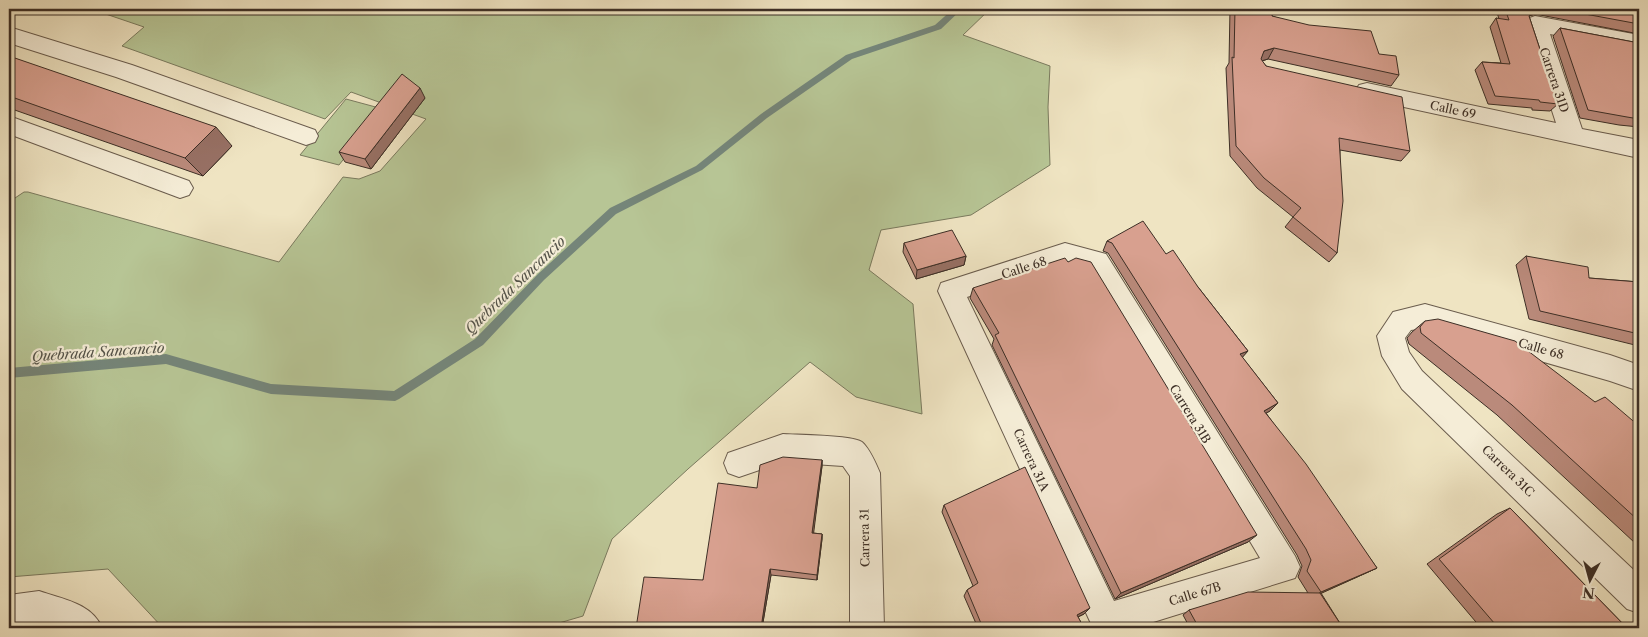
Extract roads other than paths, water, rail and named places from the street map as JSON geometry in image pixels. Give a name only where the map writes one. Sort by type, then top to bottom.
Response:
[{"type":"street","name":"Carrera 31D","points":[[1572,136],[1535,24],[1639,42]]},
{"type":"street","points":[[9,35],[124,71],[306,136]]},
{"type":"street","name":"Calle 69","points":[[1344,86],[1572,136],[1639,148]]},
{"type":"street","points":[[9,125],[180,188]]},
{"type":"street","name":"Calle 68","points":[[951,291],[1065,254],[1097,262]]},
{"type":"street","name":"Carrera 31B","points":[[1097,262],[1284,567]]},
{"type":"street","name":"Carrera 31A","points":[[951,291],[1109,624]]},
{"type":"street","name":"Calle 68","points":[[1391,336],[1403,320],[1425,316],[1610,368],[1639,378]]},
{"type":"street","name":"Carrera 31C","points":[[1391,336],[1396,356],[1412,380],[1639,596]]},
{"type":"street","name":"Carrera 31","points":[[739,463],[783,448],[851,452],[864,473],[867,628]]},
{"type":"street","name":"Calle 67B","points":[[1109,624],[1284,567]]},
{"type":"street","points":[[27,615],[74,619],[85,628]]},
{"type":"waterway","name":"Quebrada Sancancio","points":[[9,373],[166,359],[271,389],[395,396],[479,342],[541,277],[613,211],[699,168],[764,116],[849,57],[938,27],[958,9]]}]
